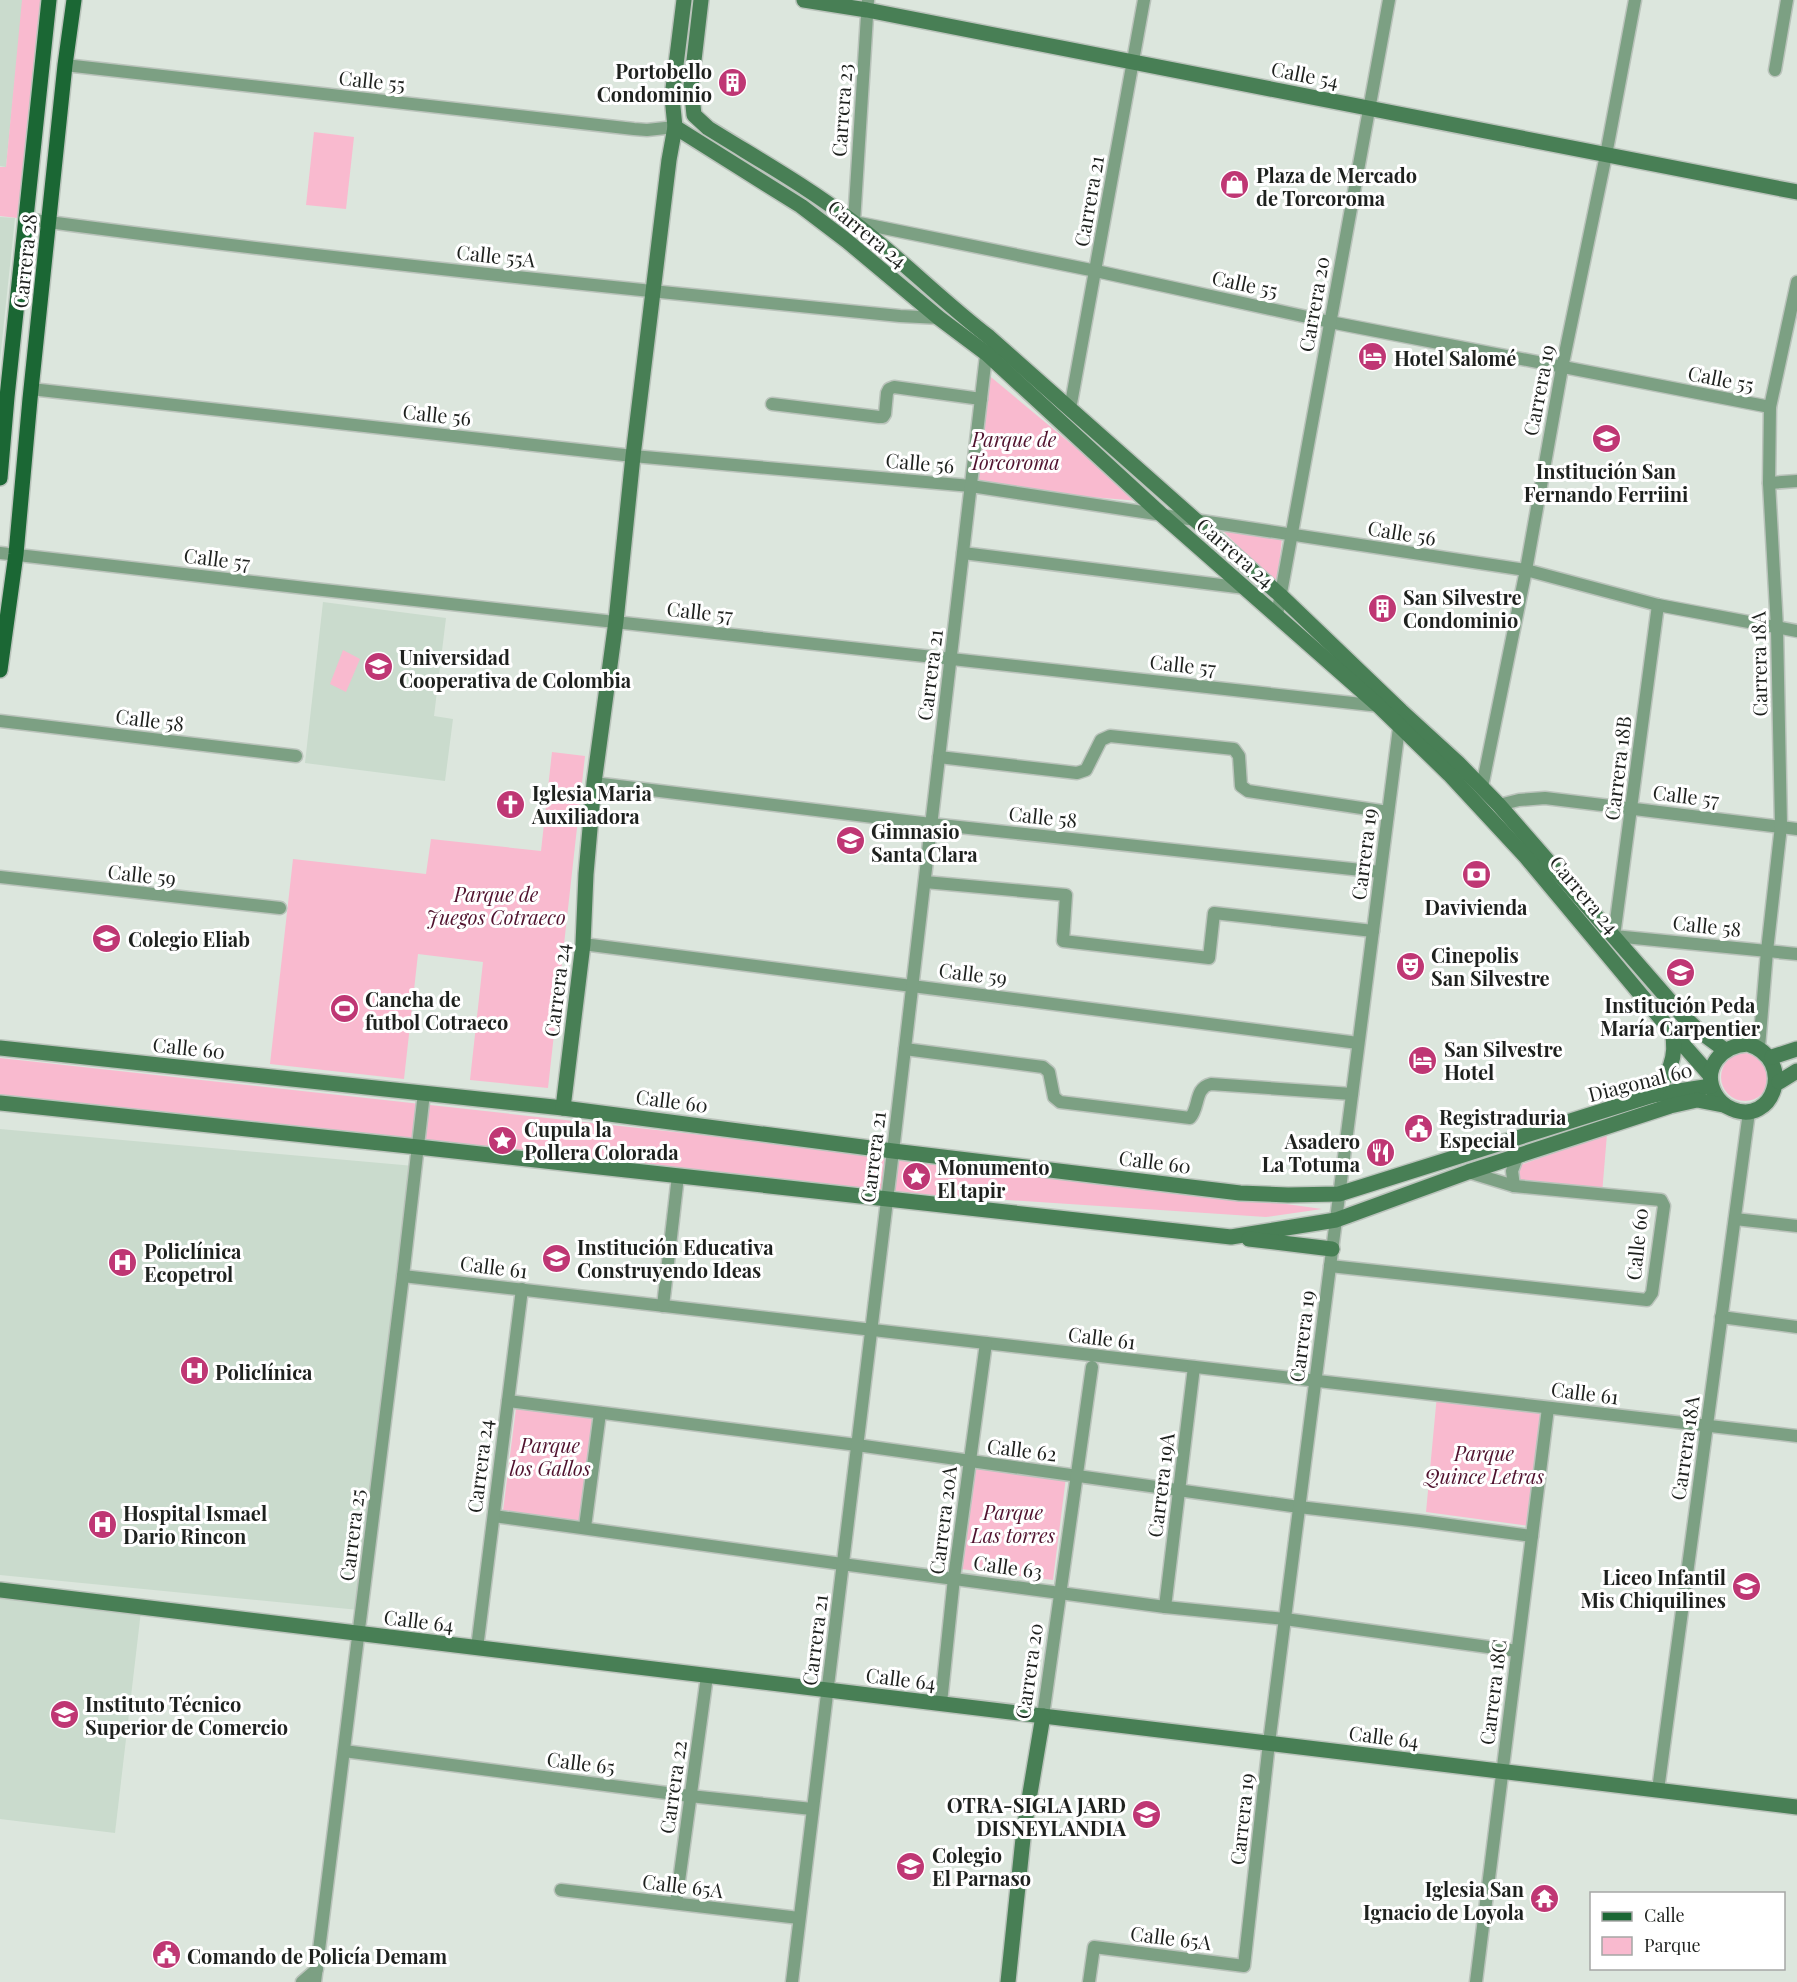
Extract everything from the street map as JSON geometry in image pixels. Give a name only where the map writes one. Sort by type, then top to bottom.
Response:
[{"type":"main road","name":"Carrera 28","points":[[0,478],[49,0]]},
{"type":"main road","name":"Carrera 28","points":[[0,670],[16,554],[31,389],[65,65],[74,0]]},
{"type":"street","name":"Carrera 24","points":[[563,1108],[583,944],[594,783],[616,621],[633,456],[675,127],[672,97],[684,0]]},
{"type":"street","points":[[675,127],[694,115],[692,86],[701,0]]},
{"type":"street","name":"Calle 54","points":[[804,0],[868,5],[1132,62],[1797,192]]},
{"type":"street","name":"Carrera 21","points":[[1070,409],[1144,0]]},
{"type":"street","name":"Carrera 20","points":[[1277,615],[1389,0]]},
{"type":"street","name":"Carrera 19","points":[[1482,787],[1635,0]]},
{"type":"street","points":[[1775,70],[1787,0]]},
{"type":"street","name":"Carrera 23","points":[[854,222],[868,5]]},
{"type":"street","name":"Calle 55","points":[[65,65],[634,129],[675,127]]},
{"type":"street","name":"Carrera 24","points":[[694,115],[708,128],[854,222],[989,337],[1280,595],[1399,714],[1482,787],[1683,1016],[1725,1050]]},
{"type":"street","name":"Carrera 24","points":[[675,127],[801,206],[987,354],[1162,515],[1379,706],[1399,714],[1449,774],[1526,856],[1710,1080]]},
{"type":"street","name":"Calle 55A","points":[[26,219],[349,259],[653,291],[939,318],[963,317]]},
{"type":"street","name":"Calle 55","points":[[854,222],[1096,271],[1330,322],[1770,407]]},
{"type":"street","name":"Carrera 18A","points":[[1759,1047],[1781,826],[1778,628],[1768,483],[1770,407],[1797,282]]},
{"type":"street","name":"Carrera 21","points":[[792,1982],[989,337]]},
{"type":"street","points":[[772,404],[883,417],[887,393],[894,387],[981,399]]},
{"type":"street","name":"Calle 56","points":[[31,389],[633,456],[971,486],[1526,570],[1658,605],[1797,632]]},
{"type":"street","points":[[1768,483],[1797,481]]},
{"type":"street","name":"Calle 57","points":[[0,553],[1379,706]]},
{"type":"street","points":[[963,553],[1245,588]]},
{"type":"street","name":"Carrera 18B","points":[[1614,936],[1658,605]]},
{"type":"street","name":"Carrera 19","points":[[1244,1966],[1269,1743],[1399,714]]},
{"type":"street","name":"Calle 58","points":[[0,721],[296,756]]},
{"type":"street","points":[[939,757],[1077,773],[1086,770],[1101,740],[1110,736],[1234,749],[1239,756],[1241,786],[1248,791],[1388,812]]},
{"type":"street","name":"Calle 58","points":[[594,783],[932,824],[1380,872]]},
{"type":"street","name":"Calle 57","points":[[1499,805],[1519,800],[1545,798],[1797,829]]},
{"type":"street","name":"Calle 59","points":[[0,878],[280,909]]},
{"type":"street","points":[[924,882],[1066,896],[1063,940],[1209,958],[1214,913],[1373,931]]},
{"type":"street","name":"Calle 58","points":[[1614,936],[1797,954]]},
{"type":"street","name":"Calle 59","points":[[583,944],[1359,1043]]},
{"type":"street","points":[[1653,1095],[1669,1072],[1675,1044],[1672,1032]]},
{"type":"street","points":[[1737,1044],[1759,1047],[1772,1057],[1779,1073],[1779,1082],[1772,1099],[1749,1112],[1723,1105],[1714,1093],[1710,1080],[1714,1062],[1725,1050],[1737,1044]]},
{"type":"street","name":"Calle 60","points":[[0,1048],[563,1108],[893,1151],[1240,1192],[1288,1195],[1339,1194]]},
{"type":"street","points":[[905,1049],[1043,1067],[1049,1072],[1054,1097],[1060,1102],[1190,1118],[1194,1113],[1200,1090],[1203,1086],[1211,1084],[1352,1094]]},
{"type":"street","points":[[1772,1057],[1797,1049]]},
{"type":"street","points":[[1779,1082],[1797,1071]]},
{"type":"street","name":"Diagonal 60","points":[[1339,1194],[1653,1095],[1710,1080]]},
{"type":"street","name":"Carrera 25","points":[[315,1982],[424,1093]]},
{"type":"street","name":"Diagonal 60","points":[[1336,1220],[1468,1172],[1670,1106],[1697,1100],[1723,1105]]},
{"type":"street","points":[[0,1103],[418,1147],[1332,1249]]},
{"type":"street","name":"Carrera 18A","points":[[1658,1790],[1749,1112]]},
{"type":"street","points":[[1514,1186],[1512,1171],[1518,1155]]},
{"type":"street","name":"Calle 60","points":[[1330,1266],[1647,1299],[1652,1293],[1664,1206],[1661,1200],[1514,1186],[1468,1172]]},
{"type":"street","points":[[663,1306],[678,1176]]},
{"type":"street","points":[[1735,1219],[1797,1226]]},
{"type":"street","points":[[1231,1237],[1336,1220]]},
{"type":"street","name":"Calle 61","points":[[403,1276],[1797,1437]]},
{"type":"street","name":"Carrera 24","points":[[477,1648],[522,1289]]},
{"type":"street","points":[[1721,1317],[1797,1327]]},
{"type":"street","name":"Carrera 20A","points":[[941,1704],[954,1578],[986,1343]]},
{"type":"street","name":"Carrera 20","points":[[1008,1982],[1024,1829],[1043,1716],[1092,1367]]},
{"type":"street","name":"Carrera 19A","points":[[1165,1607],[1194,1367]]},
{"type":"street","name":"Calle 62","points":[[508,1401],[857,1445],[1179,1491],[1532,1536]]},
{"type":"street","name":"Carrera 18C","points":[[1476,1982],[1548,1408]]},
{"type":"street","points":[[585,1527],[600,1413]]},
{"type":"street","name":"Calle 63","points":[[494,1515],[1165,1607],[1285,1619],[1517,1651]]},
{"type":"street","name":"Calle 64","points":[[0,1590],[1797,1807]]},
{"type":"street","name":"Carrera 22","points":[[675,1903],[707,1676]]},
{"type":"street","name":"Calle 65","points":[[344,1751],[690,1796],[813,1809]]},
{"type":"street","name":"Calle 65A","points":[[561,1890],[799,1918]]},
{"type":"street","name":"Calle 65A","points":[[1089,1982],[1094,1947],[1244,1966]]},
{"type":"street","points":[[302,1982],[317,1969]]},
{"type":"shaded area","points":[[0,0],[23,0],[6,167],[0,166]]},
{"type":"shaded area","points":[[0,217],[15,218],[0,360]]},
{"type":"shaded area","name":"Universidad Cooperativa de Colombia","points":[[323,602],[446,618],[434,716],[453,719],[445,781],[305,763]]},
{"type":"shaded area","name":"Policlínica","points":[[0,1129],[414,1166],[359,1610],[0,1575]]},
{"type":"shaded area","name":"Instituto Técnico Superior de Comercio","points":[[0,1595],[141,1611],[115,1833],[0,1819]]},
{"type":"green space","points":[[22,0],[49,0],[26,219],[0,216],[0,167],[6,167]]},
{"type":"green space","points":[[314,132],[354,137],[346,209],[306,205]]},
{"type":"green space","name":"Parque de Torcoroma","points":[[980,368],[1140,501],[967,487]]},
{"type":"green space","points":[[1222,530],[1282,538],[1277,585]]},
{"type":"green space","points":[[343,650],[360,659],[346,692],[330,684]]},
{"type":"green space","name":"Parque de Juegos Cotraeco","points":[[552,752],[585,756],[548,1088],[470,1080],[483,962],[418,954],[404,1079],[270,1064],[293,859],[426,874],[431,839],[541,851]]},
{"type":"green space","points":[[1745,1053],[1762,1060],[1769,1077],[1762,1094],[1745,1101],[1728,1094],[1721,1077],[1728,1060]]},
{"type":"green space","points":[[0,1058],[922,1159],[1185,1190],[1322,1209],[1266,1217],[887,1192],[0,1097]]},
{"type":"green space","points":[[1607,1134],[1602,1194],[1519,1181],[1518,1168],[1523,1164]]},
{"type":"green space","name":"Parque Quince Letras","points":[[1437,1395],[1544,1408],[1529,1526],[1426,1512]]},
{"type":"green space","name":"Parque los Gallos","points":[[516,1408],[595,1419],[581,1522],[503,1511]]},
{"type":"green space","name":"Parque Las torres","points":[[972,1467],[1066,1477],[1053,1580],[961,1569]]},
{"type":"place","name":"Portobello Condominio","points":[[733,82]]},
{"type":"place","name":"Plaza de Mercado de Torcoroma","points":[[1235,185]]},
{"type":"place","name":"Hotel Salomé","points":[[1373,357]]},
{"type":"place","name":"Institución San Fernando Ferriini","points":[[1606,439]]},
{"type":"place","name":"San Silvestre Condominio","points":[[1382,608]]},
{"type":"place","name":"Universidad Cooperativa de Colombia","points":[[378,667]]},
{"type":"place","name":"Iglesia Maria Auxiliadora","points":[[511,804]]},
{"type":"place","name":"Gimnasio Santa Clara","points":[[850,841]]},
{"type":"place","name":"Davivienda","points":[[1476,875]]},
{"type":"place","name":"Colegio Eliab","points":[[107,938]]},
{"type":"place","name":"Cinepolis San Silvestre","points":[[1410,966]]},
{"type":"place","name":"Institución Peda María Carpentier","points":[[1680,973]]},
{"type":"place","name":"Cancha de futbol Cotraeco","points":[[344,1009]]},
{"type":"place","name":"San Silvestre Hotel","points":[[1423,1060]]},
{"type":"place","name":"Registraduria Especial","points":[[1418,1128]]},
{"type":"place","name":"Cupula la Pollera Colorada","points":[[503,1140]]},
{"type":"place","name":"Asadero La Totuma","points":[[1381,1152]]},
{"type":"place","name":"Monumento El tapir","points":[[916,1177]]},
{"type":"place","name":"Institución Educativa Construyendo Ideas","points":[[556,1258]]},
{"type":"place","name":"Policlínica Ecopetrol","points":[[123,1262]]},
{"type":"place","name":"Policlínica","points":[[194,1371]]},
{"type":"place","name":"Hospital Ismael Dario Rincon","points":[[102,1524]]},
{"type":"place","name":"Liceo Infantil Mis Chiquilines","points":[[1747,1587]]},
{"type":"place","name":"Instituto Técnico Superior de Comercio","points":[[64,1715]]},
{"type":"place","name":"OTRA-SIGLA JARD DISNEYLANDIA","points":[[1147,1815]]},
{"type":"place","name":"Colegio El Parnaso","points":[[911,1866]]},
{"type":"place","name":"Iglesia San Ignacio de Loyola","points":[[1545,1899]]},
{"type":"place","name":"Comando de Policía Demam","points":[[166,1955]]}]
